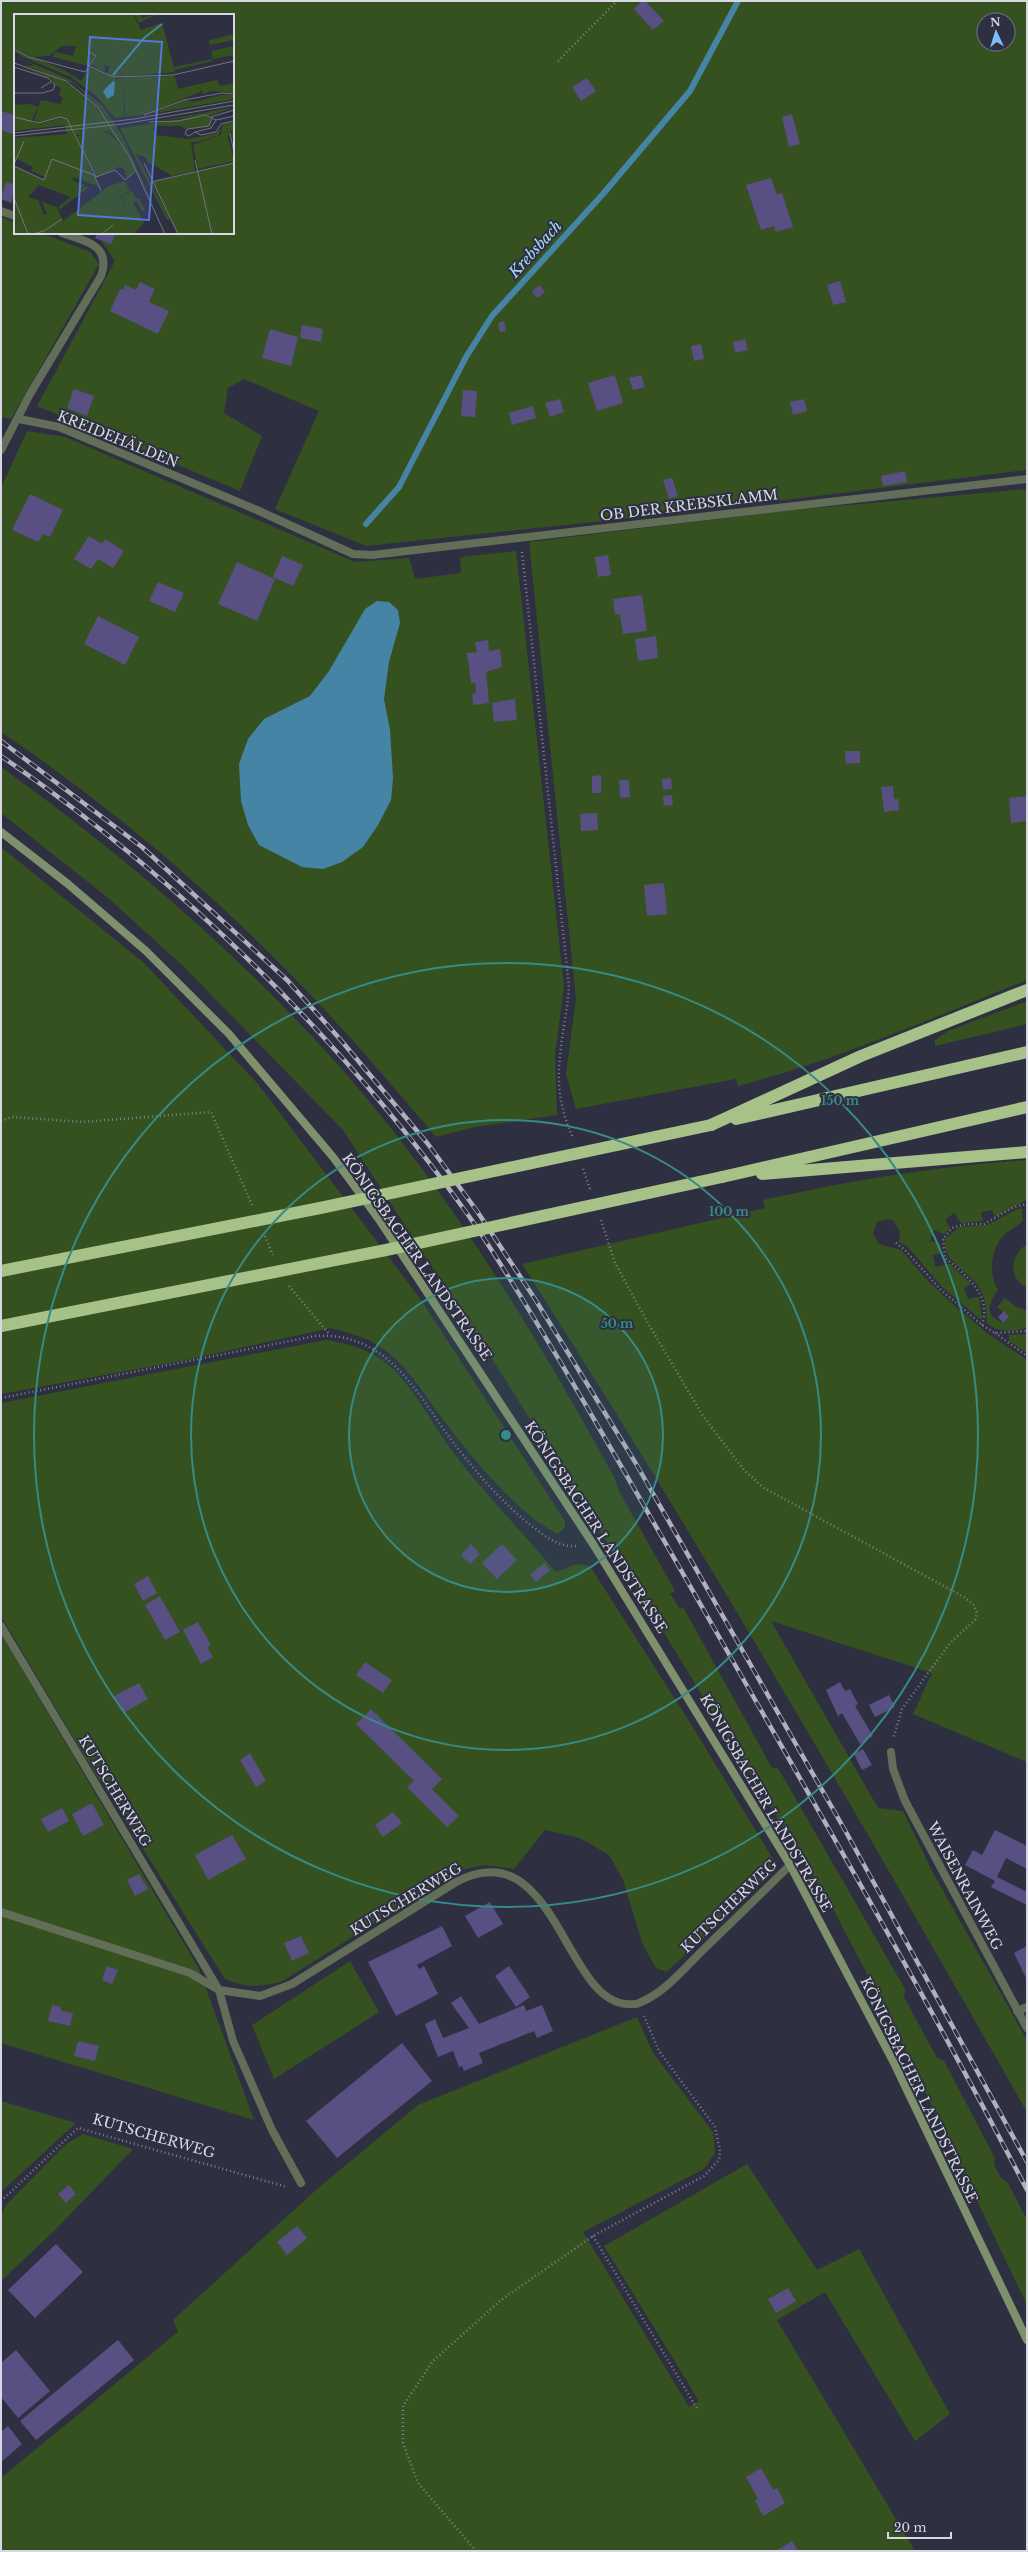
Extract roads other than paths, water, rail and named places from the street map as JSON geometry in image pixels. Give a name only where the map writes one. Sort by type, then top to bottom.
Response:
[{"type":"highway","points":[[711,1125],[861,1056],[1027,990]]},
{"type":"highway","points":[[1,1271],[325,1207],[711,1125],[1027,1052]]},
{"type":"highway","points":[[1,1326],[386,1250],[722,1177],[1027,1107]]},
{"type":"highway","points":[[722,1177],[1027,1152]]},
{"type":"main road","name":"KÖNIGSBACHER LANDSTRASSE","points":[[1,832],[68,884],[146,951],[229,1034],[275,1086],[333,1158],[380,1221],[593,1544],[790,1865],[894,2063],[1027,2340]]},
{"type":"street","points":[[1,211],[14,216]]},
{"type":"street","points":[[1,450],[19,419],[30,394],[97,282],[104,265],[99,250],[92,244],[65,234]]},
{"type":"street","name":"KREIDEHÄLDEN","points":[[19,419],[59,427],[257,510],[354,554]]},
{"type":"street","name":"OB DER KREBSKLAMM","points":[[354,554],[372,555],[1027,479]]},
{"type":"street","name":"KUTSCHERWEG","points":[[1,1626],[220,1990]]},
{"type":"street","name":"WAISENRAINWEG","points":[[891,1752],[893,1769],[905,1801],[1027,2028]]},
{"type":"street","name":"KUTSCHERWEG","points":[[1,1912],[190,1973],[220,1990],[260,1996],[292,1984],[456,1882],[468,1876],[492,1872],[506,1875],[522,1883],[535,1895],[551,1915],[590,1978],[606,1998],[620,2003],[638,2004],[665,1987],[790,1865]]},
{"type":"street","points":[[220,1990],[233,2041],[272,2130],[301,2183]]},
{"type":"street","points":[[1016,2010],[1027,2007]]},
{"type":"water","points":[[377,601],[389,602],[398,610],[400,623],[389,662],[384,699],[390,730],[393,778],[391,800],[378,825],[363,847],[342,862],[323,869],[302,867],[259,845],[248,825],[241,801],[239,764],[248,739],[264,719],[310,696],[329,671],[365,609]]},
{"type":"waterway","name":"Krebsbach","points":[[366,524],[399,487],[466,357],[492,316],[603,194],[690,91],[738,1]]},
{"type":"railway","points":[[1,741],[142,847],[287,980],[339,1038],[428,1144],[477,1211],[535,1299],[635,1462],[846,1832],[1027,2162]]},
{"type":"railway","points":[[1,756],[67,804],[131,854],[193,908],[253,964],[310,1023],[365,1084],[417,1147],[479,1230],[561,1363],[800,1778],[878,1915],[991,2121],[1027,2190]]}]
